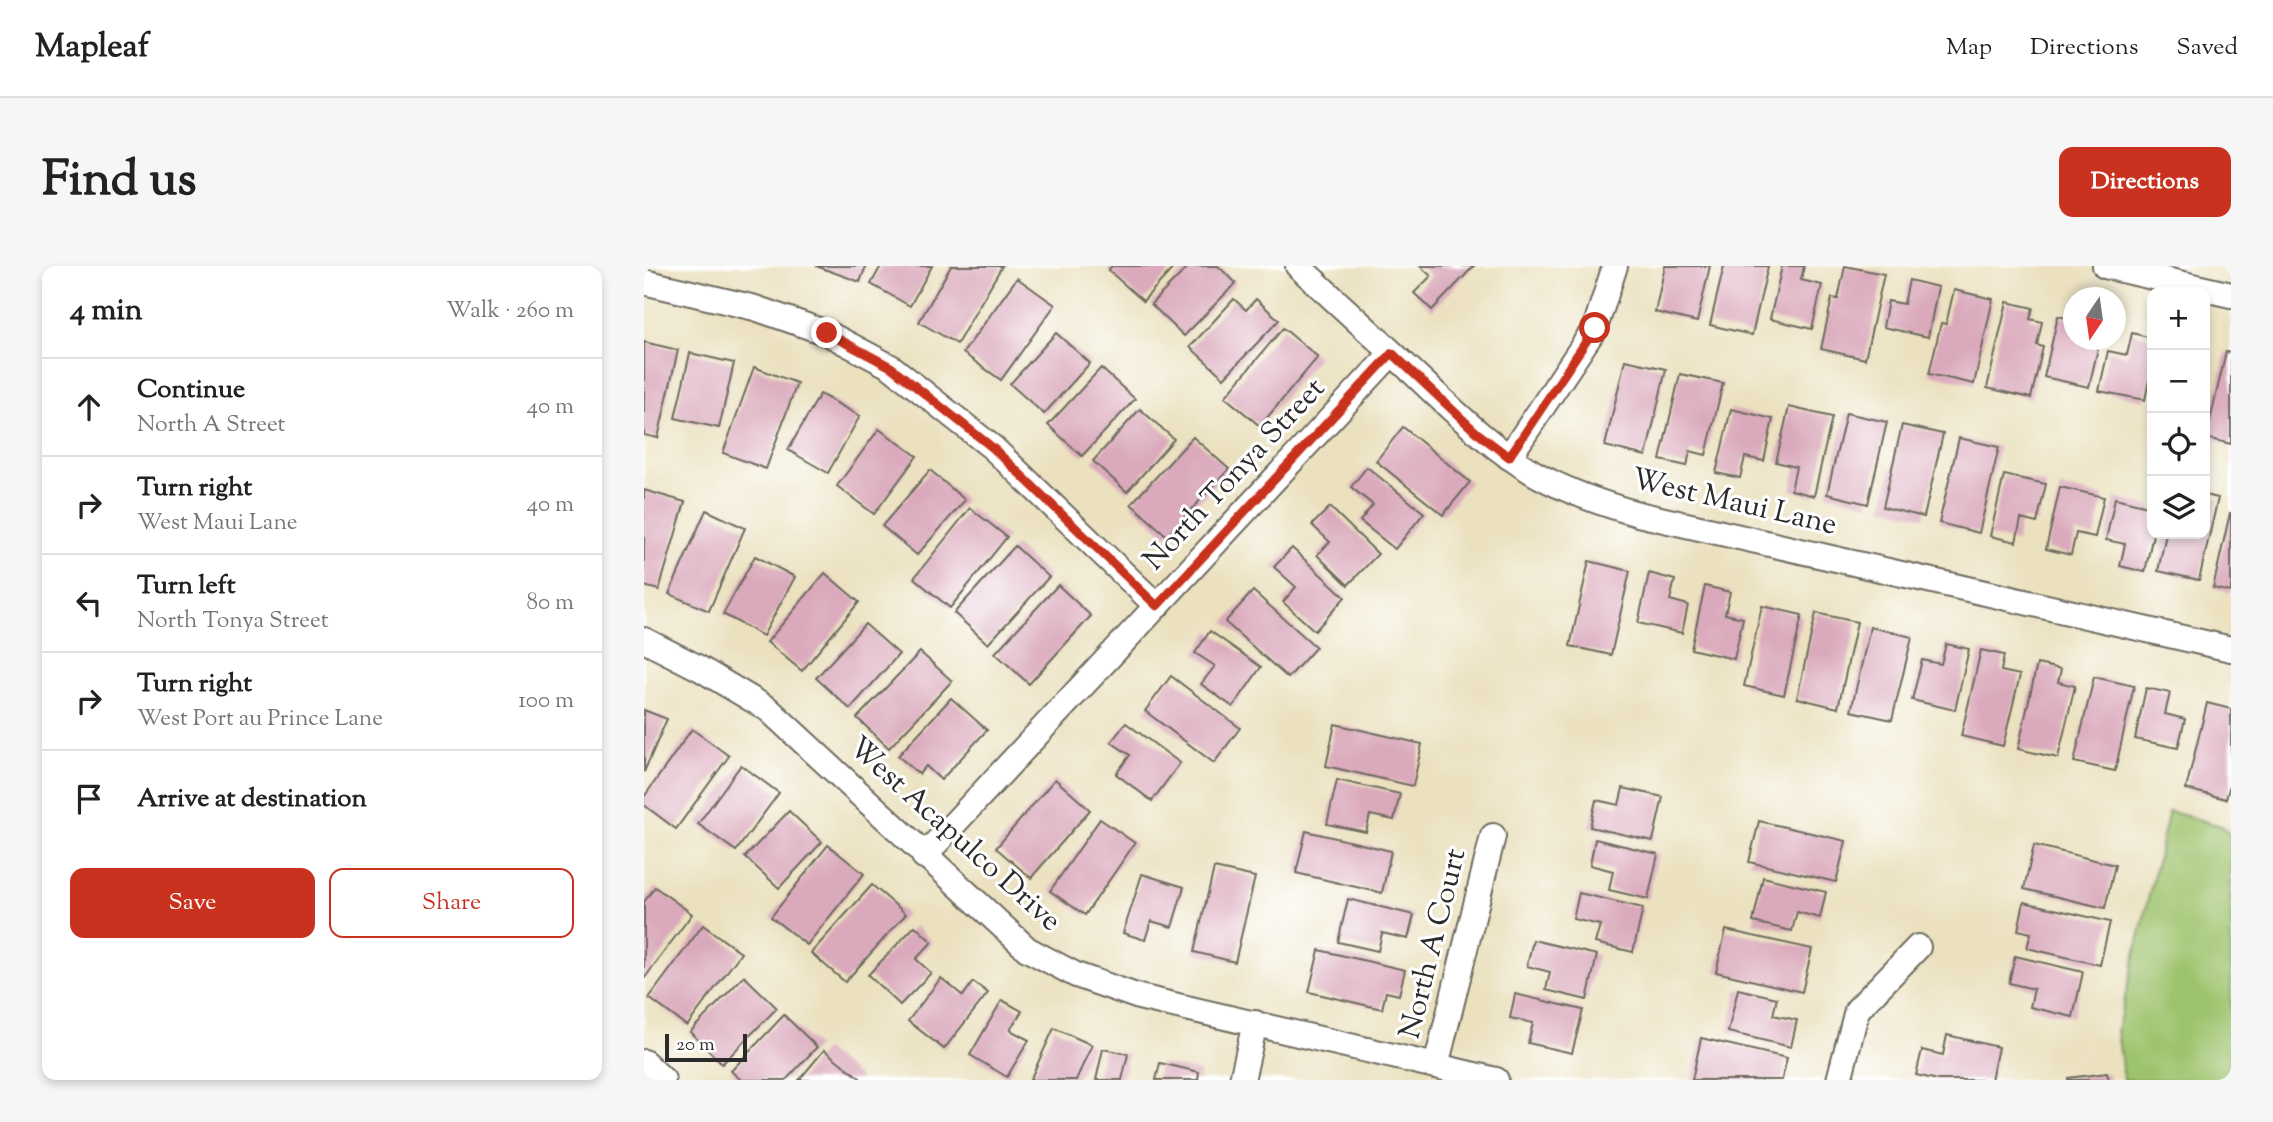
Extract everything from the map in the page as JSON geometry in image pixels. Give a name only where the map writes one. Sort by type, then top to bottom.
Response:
[{"type":"street","name":"West Maui Lane","points":[[1298,266],[1476,432],[1536,474],[1569,490],[1639,514],[2231,649]]},
{"type":"street","points":[[1509,457],[1595,328],[1615,266]]},
{"type":"street","points":[[2105,266],[2231,295]]},
{"type":"street","points":[[644,282],[743,305],[827,333],[891,367],[993,448],[1157,606]]},
{"type":"street","name":"North Tonya Street","points":[[924,856],[1392,353]]},
{"type":"street","name":"West Acapulco Drive","points":[[644,640],[699,668],[768,709],[1027,949],[1076,975],[1139,997],[1496,1080]]},
{"type":"street","name":"North A Court","points":[[1436,1066],[1493,836]]},
{"type":"street","points":[[1839,1080],[1857,1010],[1918,947]]},
{"type":"street","points":[[1242,1080],[1255,1023]]},
{"type":"street","points":[[644,1062],[663,1080]]},
{"type":"green space","points":[[2169,811],[2221,826],[2231,835],[2231,1080],[2124,1080],[2117,1031]]},
{"type":"building","points":[[816,266],[866,266],[860,282]]},
{"type":"building","points":[[881,266],[932,266],[910,306],[871,284]]},
{"type":"building","points":[[951,266],[1002,266],[957,344],[919,322]]},
{"type":"building","points":[[1112,266],[1175,266],[1143,301],[1108,270]]},
{"type":"building","points":[[1189,266],[1218,266],[1236,283],[1184,336],[1151,304]]},
{"type":"building","points":[[1420,266],[1474,266],[1432,310],[1414,293],[1431,276]]},
{"type":"building","points":[[1665,266],[1710,266],[1697,322],[1655,312]]},
{"type":"building","points":[[1724,266],[1768,266],[1752,335],[1710,325]]},
{"type":"building","points":[[1782,266],[1804,266],[1801,280],[1822,285],[1812,329],[1770,319]]},
{"type":"building","points":[[1845,266],[1884,274],[1865,359],[1821,349],[1832,298],[1838,299]]},
{"type":"building","points":[[1017,278],[1055,305],[1001,380],[963,353]]},
{"type":"building","points":[[1909,280],[1938,287],[1928,337],[1883,327],[1888,301],[1904,304]]},
{"type":"building","points":[[1954,290],[1993,299],[1974,384],[1929,374],[1941,323],[1946,324]]},
{"type":"building","points":[[1234,299],[1246,310],[1256,299],[1279,320],[1224,378],[1190,347]]},
{"type":"building","points":[[2007,302],[2033,308],[2030,319],[2042,322],[2037,345],[2043,347],[2031,398],[1987,388]]},
{"type":"building","points":[[2058,316],[2063,317],[2063,350],[2098,350],[2089,387],[2044,377]]},
{"type":"building","points":[[1283,328],[1318,357],[1260,426],[1225,397]]},
{"type":"building","points":[[1056,333],[1090,363],[1044,414],[1010,384]]},
{"type":"building","points":[[2132,333],[2147,337],[2145,400],[2099,391],[2108,351],[2127,355]]},
{"type":"building","points":[[644,342],[678,350],[658,438],[644,435]]},
{"type":"building","points":[[2226,352],[2231,353],[2231,444],[2210,439],[2210,421]]},
{"type":"building","points":[[690,353],[734,363],[719,428],[675,418]]},
{"type":"building","points":[[1625,360],[1666,369],[1646,456],[1605,446]]},
{"type":"building","points":[[754,367],[797,383],[766,469],[723,453]]},
{"type":"building","points":[[1101,368],[1135,399],[1082,456],[1048,425]]},
{"type":"building","points":[[1680,374],[1723,383],[1706,455],[1690,451],[1687,466],[1660,460]]},
{"type":"building","points":[[820,394],[860,416],[828,473],[788,450]]},
{"type":"building","points":[[1789,407],[1832,417],[1814,496],[1791,490],[1796,467],[1776,462]]},
{"type":"building","points":[[1140,409],[1174,439],[1127,492],[1093,461]]},
{"type":"building","points":[[1731,409],[1773,419],[1764,461],[1745,457],[1740,478],[1716,473]]},
{"type":"building","points":[[1846,413],[1887,422],[1868,504],[1827,494]]},
{"type":"building","points":[[1902,425],[1943,434],[1924,517],[1883,507]]},
{"type":"building","points":[[1403,427],[1470,482],[1443,515],[1376,461]]},
{"type":"building","points":[[879,429],[917,456],[874,514],[837,486]]},
{"type":"building","points":[[1193,437],[1229,469],[1167,536],[1131,504]]},
{"type":"building","points":[[1959,438],[1999,447],[1979,533],[1939,523]]},
{"type":"building","points":[[1367,467],[1424,513],[1395,549],[1360,521],[1373,505],[1351,487]]},
{"type":"building","points":[[930,470],[965,500],[917,555],[882,526]]},
{"type":"building","points":[[2004,475],[2046,484],[2037,523],[2021,519],[2016,542],[1990,536]]},
{"type":"building","points":[[2060,487],[2104,497],[2095,537],[2076,533],[2071,555],[2046,549]]},
{"type":"building","points":[[644,490],[685,502],[659,590],[644,586]]},
{"type":"building","points":[[2210,496],[2218,498],[2210,533]]},
{"type":"building","points":[[2115,498],[2147,506],[2147,539],[2152,539],[2145,572],[2120,566],[2125,544],[2106,540]]},
{"type":"building","points":[[1330,507],[1378,554],[1348,585],[1317,555],[1330,542],[1312,525]]},
{"type":"building","points":[[970,508],[1007,537],[950,608],[914,578]]},
{"type":"building","points":[[706,510],[745,528],[709,611],[669,594]]},
{"type":"building","points":[[2231,513],[2231,592],[2213,588]]},
{"type":"building","points":[[2165,539],[2208,539],[2199,580],[2158,571]]},
{"type":"building","points":[[1015,546],[1049,577],[988,644],[954,613]]},
{"type":"building","points":[[1292,548],[1345,597],[1315,631],[1283,602],[1296,587],[1274,567]]},
{"type":"building","points":[[755,556],[795,577],[763,636],[723,614]]},
{"type":"building","points":[[1589,561],[1630,571],[1611,655],[1570,646]]},
{"type":"building","points":[[825,573],[859,602],[802,671],[767,642]]},
{"type":"building","points":[[1649,573],[1675,580],[1670,600],[1688,605],[1682,633],[1638,623]]},
{"type":"building","points":[[1058,585],[1091,616],[1029,684],[995,653]]},
{"type":"building","points":[[1705,586],[1730,592],[1725,614],[1743,618],[1734,659],[1691,649]]},
{"type":"building","points":[[1253,591],[1316,647],[1288,678],[1225,622]]},
{"type":"building","points":[[1762,606],[1802,615],[1784,695],[1744,686]]},
{"type":"building","points":[[1816,613],[1857,622],[1838,708],[1797,698]]},
{"type":"building","points":[[865,624],[899,654],[850,709],[816,678]]},
{"type":"building","points":[[1870,627],[1912,637],[1892,720],[1851,711]]},
{"type":"building","points":[[1210,631],[1261,667],[1233,707],[1201,684],[1215,666],[1195,653]]},
{"type":"building","points":[[1946,644],[1969,649],[1955,710],[1912,700],[1922,660],[1941,664]]},
{"type":"building","points":[[1981,650],[2004,655],[2001,671],[2020,675],[2003,746],[1961,736]]},
{"type":"building","points":[[920,652],[952,681],[889,748],[857,718]]},
{"type":"building","points":[[2037,664],[2061,669],[2058,682],[2075,686],[2058,758],[2018,749]]},
{"type":"building","points":[[1171,676],[1240,728],[1214,763],[1145,711]]},
{"type":"building","points":[[2094,677],[2134,686],[2115,771],[2074,762]]},
{"type":"building","points":[[2146,688],[2170,693],[2165,714],[2185,719],[2178,748],[2135,739]]},
{"type":"building","points":[[951,698],[987,730],[941,780],[926,766],[919,774],[898,756]]},
{"type":"building","points":[[2207,703],[2231,709],[2231,781],[2226,799],[2186,789]]},
{"type":"building","points":[[644,710],[667,719],[644,772]]},
{"type":"building","points":[[1126,723],[1180,763],[1152,801],[1116,774],[1130,755],[1111,742]]},
{"type":"building","points":[[1335,724],[1422,744],[1413,786],[1326,766]]},
{"type":"building","points":[[692,729],[729,756],[676,829],[644,805],[644,797]]},
{"type":"building","points":[[741,765],[779,793],[736,851],[698,824]]},
{"type":"building","points":[[1055,779],[1090,810],[1031,878],[996,848]]},
{"type":"building","points":[[1337,780],[1400,794],[1394,820],[1370,815],[1366,832],[1327,824]]},
{"type":"building","points":[[1623,788],[1663,797],[1653,841],[1590,827],[1596,800],[1619,805]]},
{"type":"building","points":[[789,811],[822,842],[779,888],[745,857]]},
{"type":"building","points":[[1100,819],[1135,843],[1085,915],[1050,891]]},
{"type":"building","points":[[1759,821],[1846,841],[1836,882],[1749,862]]},
{"type":"building","points":[[1306,831],[1391,851],[1382,893],[1296,873]]},
{"type":"building","points":[[1595,839],[1658,854],[1648,899],[1609,890],[1613,871],[1590,865]]},
{"type":"building","points":[[828,845],[864,874],[807,945],[771,917]]},
{"type":"building","points":[[2034,845],[2115,865],[2105,908],[2024,889]]},
{"type":"building","points":[[1214,868],[1255,877],[1235,962],[1194,952]]},
{"type":"building","points":[[1142,874],[1184,887],[1172,927],[1151,921],[1145,940],[1123,933]]},
{"type":"building","points":[[1763,877],[1826,892],[1820,918],[1797,912],[1792,931],[1753,922]]},
{"type":"building","points":[[872,885],[906,914],[845,982],[811,953]]},
{"type":"building","points":[[655,887],[692,914],[644,979],[644,902]]},
{"type":"building","points":[[1579,893],[1643,908],[1633,952],[1595,943],[1600,925],[1573,919]]},
{"type":"building","points":[[1348,899],[1414,915],[1408,939],[1382,933],[1378,951],[1338,942]]},
{"type":"building","points":[[2024,902],[2110,922],[2100,965],[2027,948],[2031,933],[2018,930]]},
{"type":"building","points":[[703,925],[741,953],[687,1026],[649,998]]},
{"type":"building","points":[[915,926],[932,942],[916,959],[931,973],[900,1005],[868,975]]},
{"type":"building","points":[[1726,930],[1812,949],[1802,992],[1716,972]]},
{"type":"building","points":[[1533,940],[1597,955],[1587,1000],[1546,990],[1550,972],[1527,966]]},
{"type":"building","points":[[1319,950],[1405,970],[1399,995],[1386,992],[1382,1009],[1309,992]]},
{"type":"building","points":[[2015,956],[2083,972],[2073,1017],[2030,1007],[2034,989],[2009,983]]},
{"type":"building","points":[[744,976],[777,1008],[722,1064],[690,1032]]},
{"type":"building","points":[[941,978],[963,996],[973,982],[988,993],[944,1049],[908,1021]]},
{"type":"building","points":[[1738,989],[1777,998],[1773,1015],[1797,1020],[1791,1047],[1728,1032]]},
{"type":"building","points":[[1515,994],[1583,1010],[1572,1053],[1528,1043],[1533,1023],[1510,1018]]},
{"type":"building","points":[[1002,1000],[1022,1011],[1010,1030],[1029,1040],[1007,1077],[970,1055]]},
{"type":"building","points":[[784,1015],[817,1047],[786,1080],[741,1080],[731,1071]]},
{"type":"building","points":[[1054,1028],[1092,1045],[1076,1080],[1030,1080]]},
{"type":"building","points":[[1947,1035],[1998,1047],[1991,1080],[1938,1080],[1916,1075],[1922,1050],[1943,1055]]},
{"type":"building","points":[[1701,1038],[1787,1058],[1782,1080],[1692,1080]]},
{"type":"building","points":[[1103,1049],[1128,1054],[1122,1080],[1096,1080]]},
{"type":"building","points":[[824,1050],[860,1078],[799,1080]]},
{"type":"building","points":[[1160,1063],[1199,1072],[1198,1080],[1156,1080]]},
{"type":"building","points":[[2107,1073],[2109,1080],[2068,1080],[2068,1078]]},
{"type":"route","points":[[827,333],[891,367],[993,448],[1157,606],[1392,353],[1476,432],[1509,457],[1595,328]]}]
